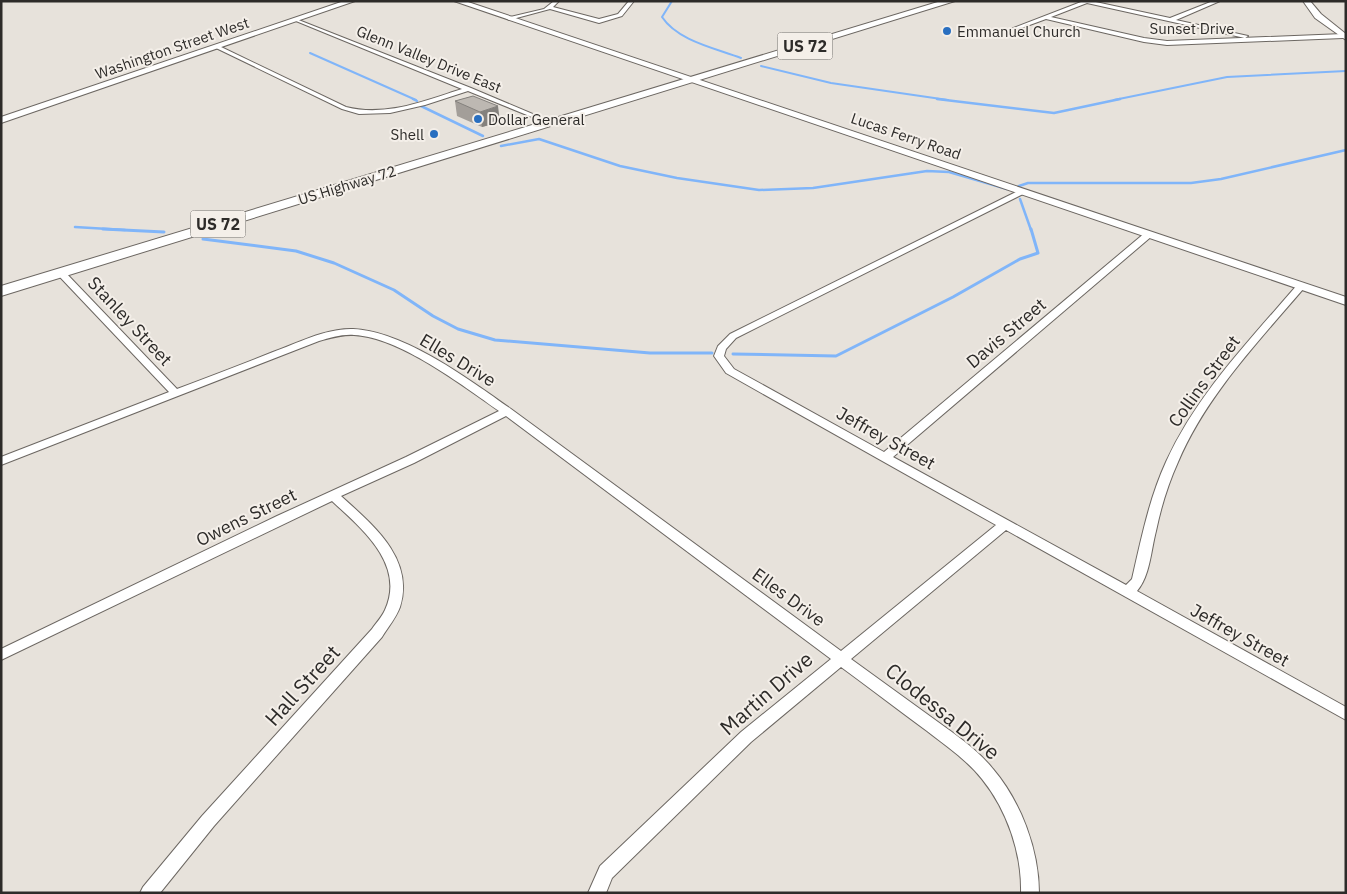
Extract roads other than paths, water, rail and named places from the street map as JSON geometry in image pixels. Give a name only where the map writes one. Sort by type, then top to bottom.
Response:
[{"type":"highway","name":"US 72","points":[[694,80],[951,1]]},
{"type":"highway","name":"US Highway 72","points":[[1,291],[694,80]]},
{"type":"street","name":"Washington Street West","points":[[1,120],[352,1]]},
{"type":"street","name":"Lucas Ferry Road","points":[[456,1],[1346,301]]},
{"type":"street","points":[[550,8],[557,1]]},
{"type":"street","points":[[509,18],[550,8],[599,21],[620,15],[632,1]]},
{"type":"street","points":[[1171,20],[1218,1]]},
{"type":"street","points":[[1306,1],[1318,16],[1345,37]]},
{"type":"street","points":[[1014,28],[1085,2],[1258,39]]},
{"type":"street","name":"Sunset Drive","points":[[1044,17],[1159,43],[1345,37]]},
{"type":"street","name":"Glenn Valley Drive East","points":[[298,20],[552,123]]},
{"type":"street","points":[[217,47],[344,108],[361,113],[388,112],[469,89]]},
{"type":"street","name":"Jeffrey Street","points":[[1022,191],[733,336],[721,348],[719,356],[730,371],[1346,714]]},
{"type":"street","name":"Davis Street","points":[[885,457],[1149,234]]},
{"type":"street","name":"Stanley Street","points":[[60,272],[175,393]]},
{"type":"street","name":"Collins Street","points":[[1128,592],[1138,581],[1161,493],[1178,448],[1207,400],[1301,286]]},
{"type":"street","name":"Elles Drive","points":[[1,462],[316,339],[354,332],[377,336],[422,357],[465,382],[507,411],[841,657]]},
{"type":"street","name":"Owens Street","points":[[1,655],[507,411]]},
{"type":"street","name":"Hall Street","points":[[149,893],[208,821],[377,633],[394,606],[398,580],[391,557],[377,538],[333,495]]},
{"type":"street","name":"Martin Drive","points":[[597,893],[606,872],[746,737],[1005,524]]},
{"type":"street","name":"Clodessa Drive","points":[[841,657],[958,746],[991,777],[1014,815],[1031,878],[1030,893]]},
{"type":"waterway","points":[[672,1],[662,17],[677,32],[698,43],[741,58]]},
{"type":"waterway","points":[[310,53],[416,100]]},
{"type":"waterway","points":[[761,66],[831,83],[948,100]]},
{"type":"waterway","points":[[1114,100],[1227,77],[1346,71]]},
{"type":"waterway","points":[[413,99],[417,101]]},
{"type":"waterway","points":[[937,99],[1054,113],[1120,99]]},
{"type":"waterway","points":[[421,106],[483,136]]},
{"type":"waterway","points":[[501,146],[539,139],[620,166],[677,178],[759,190],[813,188],[927,171],[949,172],[1007,189]]},
{"type":"waterway","points":[[1019,186],[1028,183],[1191,183],[1221,179],[1346,150]]},
{"type":"waterway","points":[[1020,199],[1031,230]]},
{"type":"waterway","points":[[75,227],[125,230]]},
{"type":"waterway","points":[[103,229],[164,232]]},
{"type":"waterway","points":[[733,354],[836,356],[953,297],[1020,259],[1038,253],[1031,229]]},
{"type":"waterway","points":[[203,239],[296,251],[334,263],[394,290],[433,316],[458,329],[495,340],[650,353],[712,353]]},
{"type":"place","name":"Emmanuel Church","points":[[947,31]]},
{"type":"place","name":"Dollar General","points":[[478,119]]},
{"type":"place","name":"Shell","points":[[434,134]]}]
